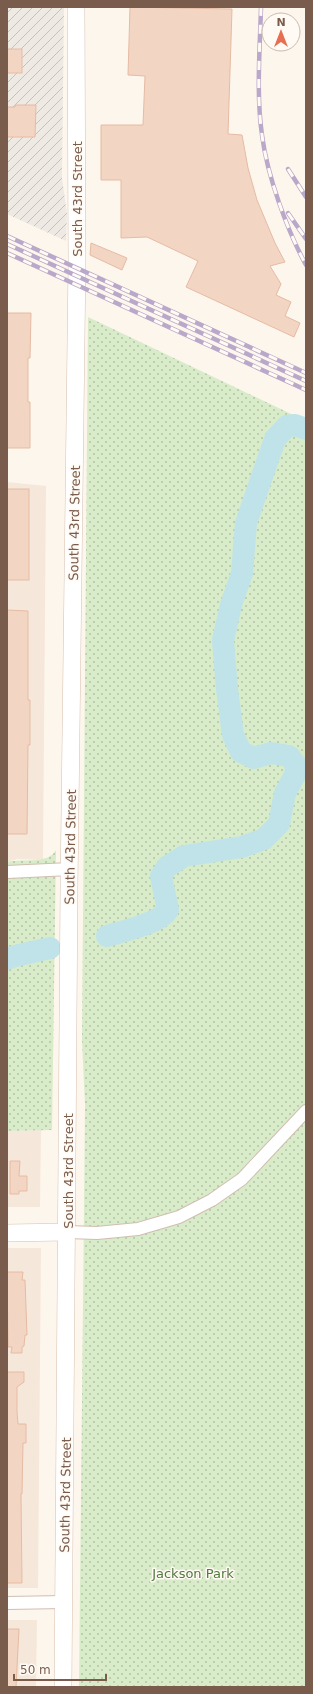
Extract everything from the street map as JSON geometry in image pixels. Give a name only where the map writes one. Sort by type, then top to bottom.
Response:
[{"type":"main road","name":"South 43rd Street","points":[[63,1687],[69,932],[77,262],[76,7]]},
{"type":"main road","points":[[7,1232],[67,1232]]},
{"type":"street","points":[[7,872],[70,870]]},
{"type":"street","points":[[67,1232],[97,1233],[138,1229],[179,1217],[212,1200],[242,1179],[306,1111]]},
{"type":"street","points":[[7,1603],[64,1602]]},
{"type":"shaded area","points":[[7,7],[64,7],[62,178],[67,214],[66,241],[7,214]]},
{"type":"shaded area","points":[[7,482],[46,486],[43,860],[17,859],[7,862]]},
{"type":"shaded area","points":[[41,1130],[40,1207],[7,1207],[7,1131]]},
{"type":"shaded area","points":[[7,1248],[41,1248],[38,1588],[7,1588]]},
{"type":"shaded area","points":[[7,1620],[37,1620],[36,1687],[7,1687]]},
{"type":"green space","name":"Jackson Park","points":[[88,317],[306,421],[306,1687],[79,1687],[85,1105],[82,1040]]},
{"type":"green space","points":[[56,850],[52,1130],[7,1131],[7,862],[47,858]]},
{"type":"building","points":[[130,7],[232,9],[228,134],[242,135],[248,168],[257,200],[275,243],[285,262],[270,266],[281,284],[276,295],[291,302],[285,316],[300,323],[294,337],[186,287],[198,261],[147,237],[121,238],[121,180],[101,180],[101,125],[143,125],[145,76],[128,75]]},
{"type":"building","points":[[7,49],[22,49],[22,73],[7,73]]},
{"type":"building","points":[[15,105],[36,105],[35,137],[7,137],[7,107],[15,107]]},
{"type":"building","points":[[91,243],[127,258],[122,270],[90,255]]},
{"type":"building","points":[[7,313],[31,313],[30,358],[28,358],[30,448],[7,448]]},
{"type":"building","points":[[7,489],[29,489],[29,580],[7,580]]},
{"type":"building","points":[[7,610],[28,611],[28,700],[30,700],[30,745],[28,745],[27,834],[7,834]]},
{"type":"building","points":[[10,1161],[20,1161],[19,1176],[27,1176],[27,1191],[19,1191],[19,1194],[10,1194]]},
{"type":"building","points":[[7,1272],[23,1272],[22,1280],[25,1280],[27,1335],[25,1335],[22,1353],[11,1353],[12,1347],[8,1347]]},
{"type":"building","points":[[7,1372],[24,1372],[24,1382],[17,1387],[18,1424],[26,1424],[26,1443],[23,1443],[21,1494],[22,1583],[7,1583]]},
{"type":"building","points":[[7,1629],[19,1629],[16,1687],[7,1687]]},
{"type":"waterway","points":[[107,936],[149,923],[163,915],[168,910],[161,876],[167,867],[184,856],[242,847],[264,839],[279,824],[285,793],[295,775],[296,765],[289,756],[271,753],[254,758],[241,752],[233,735],[223,640],[231,605],[242,573],[246,523],[275,439],[287,426],[295,425],[306,429]]},
{"type":"waterway","points":[[7,959],[50,948]]},
{"type":"railway","points":[[261,7],[259,103],[262,135],[268,167],[279,202],[292,236],[306,265]]},
{"type":"railway","points":[[288,169],[306,197]]},
{"type":"railway","points":[[288,213],[306,239]]},
{"type":"railway","points":[[7,236],[306,373]]},
{"type":"railway","points":[[7,244],[306,381]]},
{"type":"railway","points":[[7,253],[306,390]]}]
